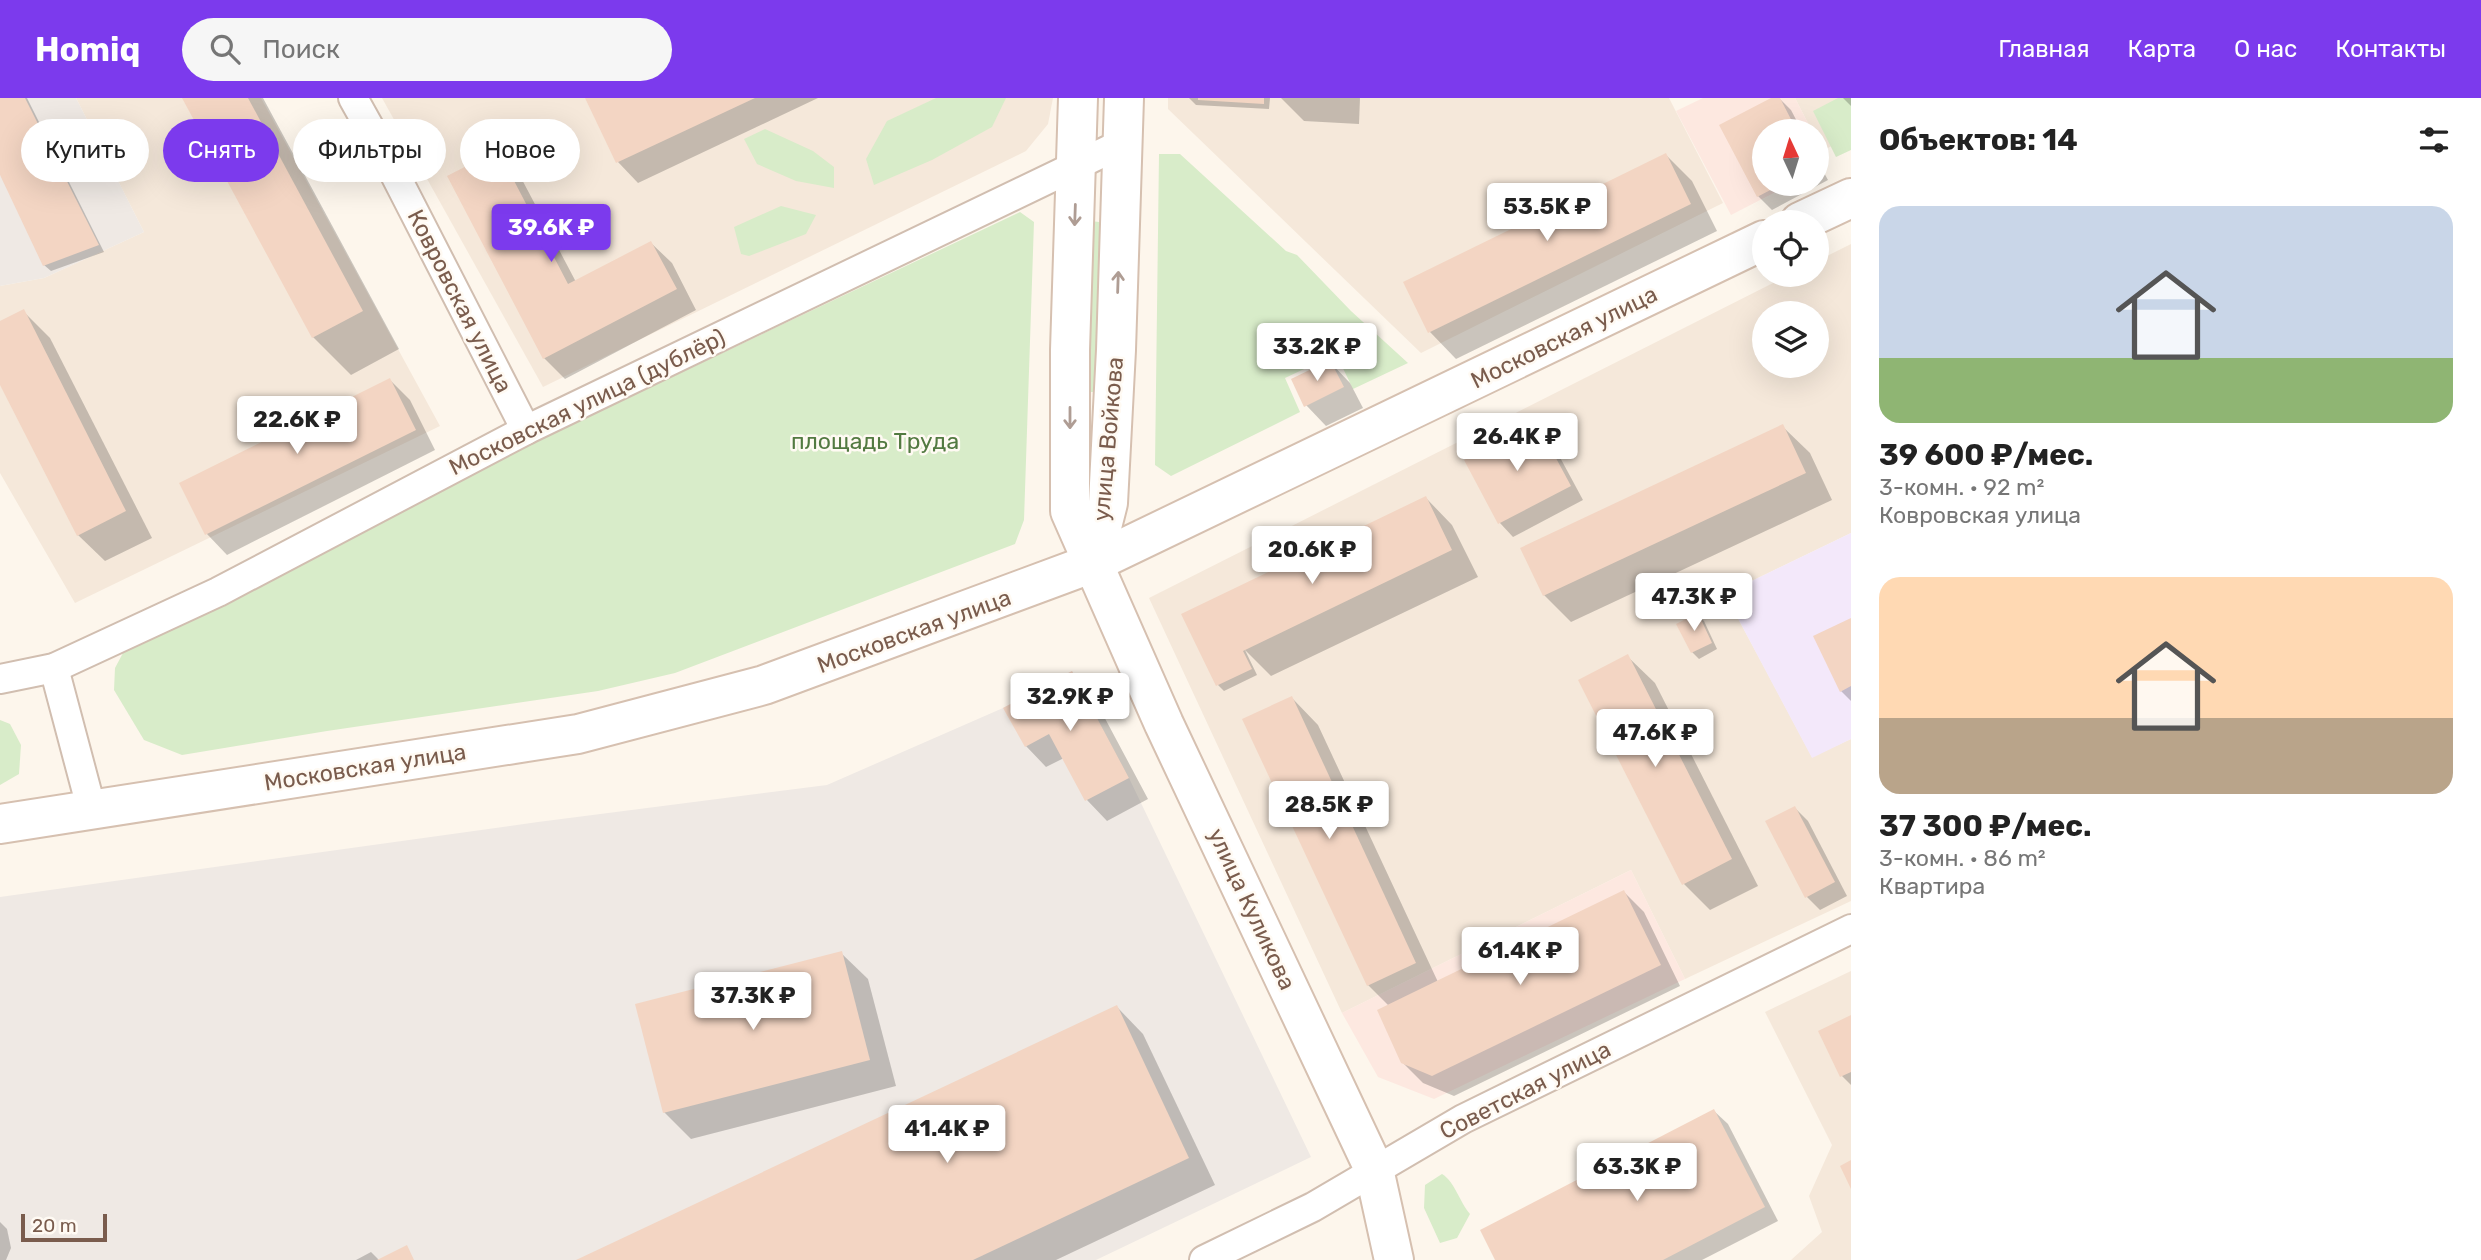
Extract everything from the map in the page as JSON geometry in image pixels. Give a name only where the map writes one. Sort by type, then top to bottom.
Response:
[{"type":"main road","name":"улица Войкова","points":[[1078,98],[1070,350],[1070,511],[1093,562]]},
{"type":"main road","name":"улица Войкова","points":[[1093,562],[1108,503],[1124,98]]},
{"type":"main road","points":[[1826,210],[1851,198]]},
{"type":"main road","name":"Московская улица","points":[[0,824],[578,734],[764,685],[1093,562],[1752,246]]},
{"type":"main road","name":"улица Куликова","points":[[1093,562],[1164,724],[1374,1169],[1394,1260]]},
{"type":"street","name":"Ковровская улица","points":[[353,98],[526,430]]},
{"type":"street","name":"Московская улица (дублёр)","points":[[0,679],[54,668],[218,592],[526,430],[1123,143]]},
{"type":"street","points":[[54,668],[92,811]]},
{"type":"street","name":"Советская улица","points":[[1204,1260],[1313,1207],[1463,1119],[1851,929]]},
{"type":"shaded area","points":[[0,98],[76,98],[87,119],[21,119],[21,182],[119,182],[144,232],[44,278],[0,286]]},
{"type":"shaded area","points":[[76,98],[261,98],[272,119],[163,119],[163,182],[279,182],[279,131],[293,157],[293,182],[307,182],[440,426],[75,603],[0,473],[0,286],[44,278],[144,232],[119,182],[149,182],[149,119],[87,119]]},
{"type":"shaded area","points":[[382,98],[1053,98],[1048,124],[1026,151],[543,387],[429,182],[446,182],[446,119],[394,119]]},
{"type":"shaded area","points":[[1168,98],[1669,98],[1723,203],[1421,353],[1168,109]]},
{"type":"shaded area","points":[[1703,98],[1795,98],[1806,119],[1752,119],[1752,196],[1768,196],[1731,215],[1676,111]]},
{"type":"shaded area","points":[[1795,98],[1851,98],[1851,136],[1829,147],[1829,119],[1806,119]]},
{"type":"shaded area","points":[[1851,244],[1851,533],[1725,594],[1812,757],[1851,739],[1851,901],[1685,979],[1631,870],[1342,1013],[1149,598],[1765,287],[1829,287],[1829,255]]},
{"type":"shaded area","points":[[1851,533],[1851,739],[1812,758],[1725,594]]},
{"type":"shaded area","points":[[1072,671],[1129,778],[1311,1157],[1096,1260],[0,1260],[0,897],[538,822],[827,785],[1003,708]]},
{"type":"shaded area","points":[[1631,870],[1685,979],[1434,1099],[1378,1077],[1342,1013]]},
{"type":"shaded area","points":[[1851,971],[1851,1260],[1791,1260],[1822,1232],[1809,1196],[1832,1145],[1765,1012]]},
{"type":"green space","points":[[936,98],[1006,98],[992,127],[932,160],[874,185],[866,159],[887,121]]},
{"type":"green space","points":[[1838,98],[1851,98],[1851,150],[1836,157],[1829,143],[1829,119],[1817,119],[1813,111]]},
{"type":"green space","points":[[765,129],[813,151],[834,167],[834,188],[796,181],[757,164],[744,139]]},
{"type":"green space","points":[[1159,154],[1180,154],[1286,251],[1297,255],[1351,311],[1408,363],[1353,389],[1336,354],[1285,378],[1300,412],[1171,476],[1155,465]]},
{"type":"green space","points":[[781,206],[816,215],[806,234],[749,256],[741,254],[734,227]]},
{"type":"green space","name":"площадь Труда","points":[[1020,212],[1034,222],[1024,520],[1015,544],[675,673],[598,691],[182,755],[144,740],[114,690],[115,668],[123,653],[553,433]]},
{"type":"green space","points":[[1091,221],[1099,222],[1103,227],[1097,386],[1093,392],[1085,392]]},
{"type":"green space","points":[[0,720],[10,724],[21,745],[19,774],[0,785]]},
{"type":"green space","points":[[1442,1174],[1470,1214],[1457,1238],[1440,1243],[1424,1208],[1425,1185]]},
{"type":"building","points":[[0,98],[25,98],[36,119],[21,119],[21,182],[67,182],[99,245],[43,266],[0,175]]},
{"type":"building","points":[[182,98],[248,98],[259,119],[193,119]]},
{"type":"building","points":[[585,98],[755,98],[616,163]]},
{"type":"building","points":[[1264,98],[1264,104],[1198,100]]},
{"type":"building","points":[[1771,98],[1780,98],[1791,119],[1752,119],[1752,188],[1719,125]]},
{"type":"building","points":[[1666,153],[1691,204],[1428,333],[1403,282]]},
{"type":"building","points":[[279,155],[363,311],[312,338],[228,182],[279,182]]},
{"type":"building","points":[[460,169],[460,182],[515,182],[568,284],[651,241],[677,289],[543,359],[447,176]]},
{"type":"building","points":[[24,309],[126,511],[77,536],[0,385],[0,321]]},
{"type":"building","points":[[1330,360],[1344,387],[1304,407],[1291,379]]},
{"type":"building","points":[[390,378],[416,430],[205,535],[179,483]]},
{"type":"building","points":[[1536,421],[1571,486],[1498,524],[1464,460]]},
{"type":"building","points":[[1783,424],[1806,473],[1543,596],[1520,548]]},
{"type":"building","points":[[1426,496],[1452,550],[1243,651],[1252,669],[1216,686],[1181,614]]},
{"type":"building","points":[[1698,613],[1712,643],[1691,653],[1676,624]]},
{"type":"building","points":[[1851,618],[1851,686],[1840,692],[1813,636]]},
{"type":"building","points":[[1628,654],[1732,859],[1682,885],[1578,680]]},
{"type":"building","points":[[1072,671],[1129,778],[1085,801],[1049,734],[1025,747],[1003,708]]},
{"type":"building","points":[[1292,696],[1416,963],[1367,986],[1242,719]]},
{"type":"building","points":[[1795,806],[1835,882],[1805,898],[1765,821]]},
{"type":"building","points":[[1624,890],[1661,965],[1432,1076],[1401,1063],[1377,1010]]},
{"type":"building","points":[[842,951],[870,1060],[663,1113],[635,1004]]},
{"type":"building","points":[[1117,1005],[1189,1158],[973,1260],[576,1260]]},
{"type":"building","points":[[1851,1015],[1851,1072],[1840,1077],[1818,1031]]},
{"type":"building","points":[[1714,1109],[1765,1207],[1663,1260],[1495,1260],[1480,1230]]},
{"type":"building","points":[[1851,1160],[1851,1189],[1840,1166]]},
{"type":"building","points":[[407,1245],[414,1260],[377,1260]]}]
